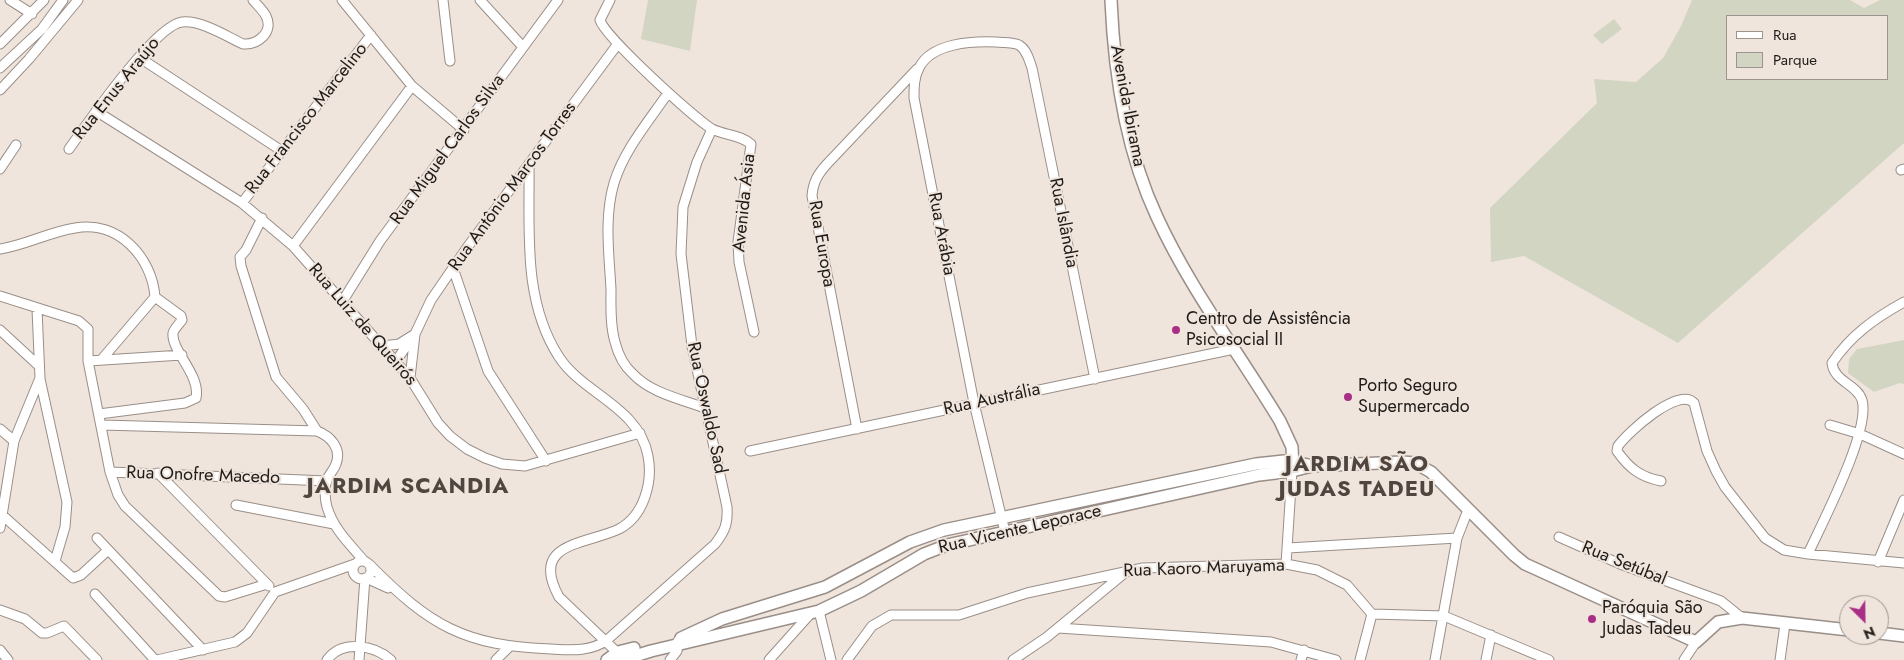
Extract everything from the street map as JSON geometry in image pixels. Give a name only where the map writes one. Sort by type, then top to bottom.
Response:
[{"type":"main road","name":"Avenida Ibirama","points":[[1111,0],[1118,71],[1125,116],[1137,164],[1156,215],[1176,256],[1280,421],[1292,447],[1293,466]]},
{"type":"main road","name":"Rua Vicente Leporace","points":[[621,657],[678,642],[725,634],[815,612],[862,591],[924,554],[947,546],[1293,466],[1415,463],[1422,466],[1441,482],[1525,564],[1696,642]]},
{"type":"main road","points":[[678,642],[722,619],[824,587],[916,540],[944,530],[1002,516],[1256,464],[1293,466]]},
{"type":"main road","points":[[1696,642],[1718,622],[1742,618],[1839,629]]},
{"type":"main road","points":[[722,619],[718,626],[725,634]]},
{"type":"main road","points":[[1889,634],[1904,636]]},
{"type":"main road","points":[[607,660],[621,657]]},
{"type":"street","points":[[10,0],[32,14]]},
{"type":"street","points":[[0,44],[44,0]]},
{"type":"street","points":[[0,68],[42,29],[63,0]]},
{"type":"street","points":[[0,90],[29,59],[78,0]]},
{"type":"street","name":"Rua Enus Araújo","points":[[69,149],[96,111],[140,58],[170,26],[185,22],[200,25],[243,44],[258,42],[266,34],[268,20],[253,0]]},
{"type":"street","points":[[342,0],[412,86],[464,130]]},
{"type":"street","points":[[350,0],[350,10]]},
{"type":"street","points":[[443,0],[450,61]]},
{"type":"street","points":[[480,0],[523,47]]},
{"type":"street","name":"Rua Miguel Carlos Silva","points":[[342,302],[380,241],[464,130],[558,0]]},
{"type":"street","name":"Avenida Ásia","points":[[610,0],[600,20],[618,45],[668,92],[712,129],[749,142],[752,146],[738,242],[739,262],[754,332]]},
{"type":"street","name":"Rua Francisco Marcelino","points":[[242,203],[371,35]]},
{"type":"street","name":"Rua Islândia","points":[[919,67],[927,58],[943,48],[975,41],[1017,44],[1027,54],[1032,68],[1095,379]]},
{"type":"street","name":"Rua Antônio Marcos Torres","points":[[410,378],[415,334],[431,300],[528,165],[618,45]]},
{"type":"street","points":[[140,58],[282,151]]},
{"type":"street","name":"Rua Arábia","points":[[919,67],[914,98],[974,403],[1006,532]]},
{"type":"street","name":"Rua Europa","points":[[857,430],[812,188],[817,176],[827,164],[919,67]]},
{"type":"street","points":[[292,246],[412,86]]},
{"type":"street","points":[[668,92],[633,144],[615,182],[610,205],[608,236],[612,324],[618,350],[623,361],[639,380],[649,387],[704,408]]},
{"type":"street","name":"Rua Luiz de Queirós","points":[[96,111],[242,203],[262,218],[292,246],[384,346],[410,378],[438,423],[450,436],[467,448],[484,458],[502,464],[525,466],[640,433]]},
{"type":"street","name":"Rua Oswaldo Sad","points":[[607,640],[715,544],[728,525],[727,507],[692,346],[680,234],[686,194],[697,162],[712,129]]},
{"type":"street","points":[[0,169],[16,145]]},
{"type":"street","points":[[528,165],[532,291],[545,331],[560,358],[568,368],[622,412],[640,433],[648,456],[649,471],[644,500],[636,514],[619,529],[566,546],[558,552],[551,567],[554,586],[560,597],[607,640],[621,657]]},
{"type":"street","points":[[262,218],[246,250],[240,257],[241,266],[276,377],[303,409],[317,431]]},
{"type":"street","points":[[0,249],[59,232],[87,227],[105,230],[135,248],[150,274],[155,297],[182,317],[173,334],[197,389],[196,398],[185,403],[99,414]]},
{"type":"street","points":[[0,239],[11,247]]},
{"type":"street","points":[[453,268],[488,371],[546,461]]},
{"type":"street","points":[[0,296],[83,323],[88,333],[88,360],[110,472],[118,495],[125,506],[219,596],[225,597],[267,584]]},
{"type":"street","points":[[102,359],[155,297]]},
{"type":"street","points":[[1808,554],[1860,434],[1864,409],[1859,394],[1838,377],[1832,363],[1850,338],[1874,320],[1904,302]]},
{"type":"street","points":[[37,309],[40,378],[67,502],[65,527],[55,561]]},
{"type":"street","points":[[0,330],[39,366]]},
{"type":"street","points":[[384,346],[399,344],[415,334]]},
{"type":"street","points":[[396,361],[415,334]]},
{"type":"street","name":"Rua Austrália","points":[[750,451],[857,430],[974,403],[1234,349]]},
{"type":"street","points":[[88,360],[182,355]]},
{"type":"street","points":[[0,528],[14,440],[40,378]]},
{"type":"street","points":[[1661,481],[1648,479],[1632,470],[1617,451],[1618,446],[1666,405],[1679,398],[1688,398],[1694,403],[1707,451],[1716,471],[1753,525],[1774,545],[1784,550],[1808,554],[1904,563]]},
{"type":"street","points":[[102,425],[317,431],[326,435],[334,443],[338,453],[336,464],[327,481],[327,506],[334,524],[346,541],[361,570],[364,605],[359,660]]},
{"type":"street","points":[[1830,425],[1860,434],[1904,454]]},
{"type":"street","points":[[0,429],[14,440]]},
{"type":"street","points":[[1286,564],[1293,466]]},
{"type":"street","name":"Rua Onofre Macedo","points":[[110,472],[327,481]]},
{"type":"street","points":[[158,473],[274,592]]},
{"type":"street","points":[[1878,562],[1904,500]]},
{"type":"street","name":"Rua Onofre Macedo","points":[[236,504],[334,524]]},
{"type":"street","points":[[1435,660],[1457,538],[1468,510]]},
{"type":"street","points":[[1,514],[73,578],[81,576],[107,551]]},
{"type":"street","name":"Rua Setúbal","points":[[1559,537],[1620,564],[1721,601],[1742,618]]},
{"type":"street","points":[[97,538],[107,551],[203,650]]},
{"type":"street","points":[[1288,548],[1457,538]]},
{"type":"street","name":"Rua Kaoro Maruyama","points":[[847,660],[872,626],[891,615],[960,615],[1027,593],[1129,570],[1286,564],[1317,570],[1336,578],[1356,594],[1372,614]]},
{"type":"street","points":[[95,594],[156,660],[235,642],[242,638],[274,592],[321,575],[361,570],[396,591],[428,617],[452,631],[510,646],[583,649],[596,647],[607,640]]},
{"type":"street","points":[[361,570],[384,586],[396,591]]},
{"type":"street","points":[[1013,660],[1058,628],[1129,570]]},
{"type":"street","points":[[364,605],[371,591],[384,586]]},
{"type":"street","points":[[0,610],[25,619],[42,633],[64,626],[97,660]]},
{"type":"street","points":[[769,660],[815,612],[831,660]]},
{"type":"street","points":[[1360,660],[1372,614],[1444,616],[1549,660]]},
{"type":"street","points":[[1780,660],[1785,624]]},
{"type":"street","points":[[1058,628],[1271,642],[1336,660]]},
{"type":"street","points":[[1486,660],[1491,635]]},
{"type":"street","points":[[670,660],[677,651],[678,642]]},
{"type":"street","points":[[1684,660],[1696,642]]},
{"type":"street","points":[[496,660],[510,646]]},
{"type":"street","points":[[327,660],[340,649],[359,647],[379,652],[391,660]]},
{"type":"street","points":[[0,650],[8,660]]},
{"type":"street","points":[[1301,660],[1304,650]]},
{"type":"green space","points":[[648,0],[697,0],[690,51],[641,39]]},
{"type":"green space","points":[[1692,0],[1850,0],[1864,8],[1880,0],[1904,0],[1904,143],[1678,343],[1524,256],[1491,262],[1490,208],[1597,103],[1594,79],[1636,82],[1663,58],[1681,26]]},
{"type":"green space","points":[[1614,19],[1622,29],[1602,44],[1593,35]]},
{"type":"green space","points":[[1904,340],[1904,384],[1900,383],[1874,392],[1848,373],[1849,359],[1857,349]]},
{"type":"place","name":"Centro de Assistência Psicosocial II","points":[[1176,330]]},
{"type":"place","name":"Porto Seguro Supermercado","points":[[1348,397]]},
{"type":"place","name":"Paróquia São Judas Tadeu","points":[[1592,619]]},
{"type":"district","name":"JARDIM SÃO JUDAS TADEU","points":[[1357,478]]},
{"type":"district","name":"JARDIM SCANDIA","points":[[408,488]]}]
